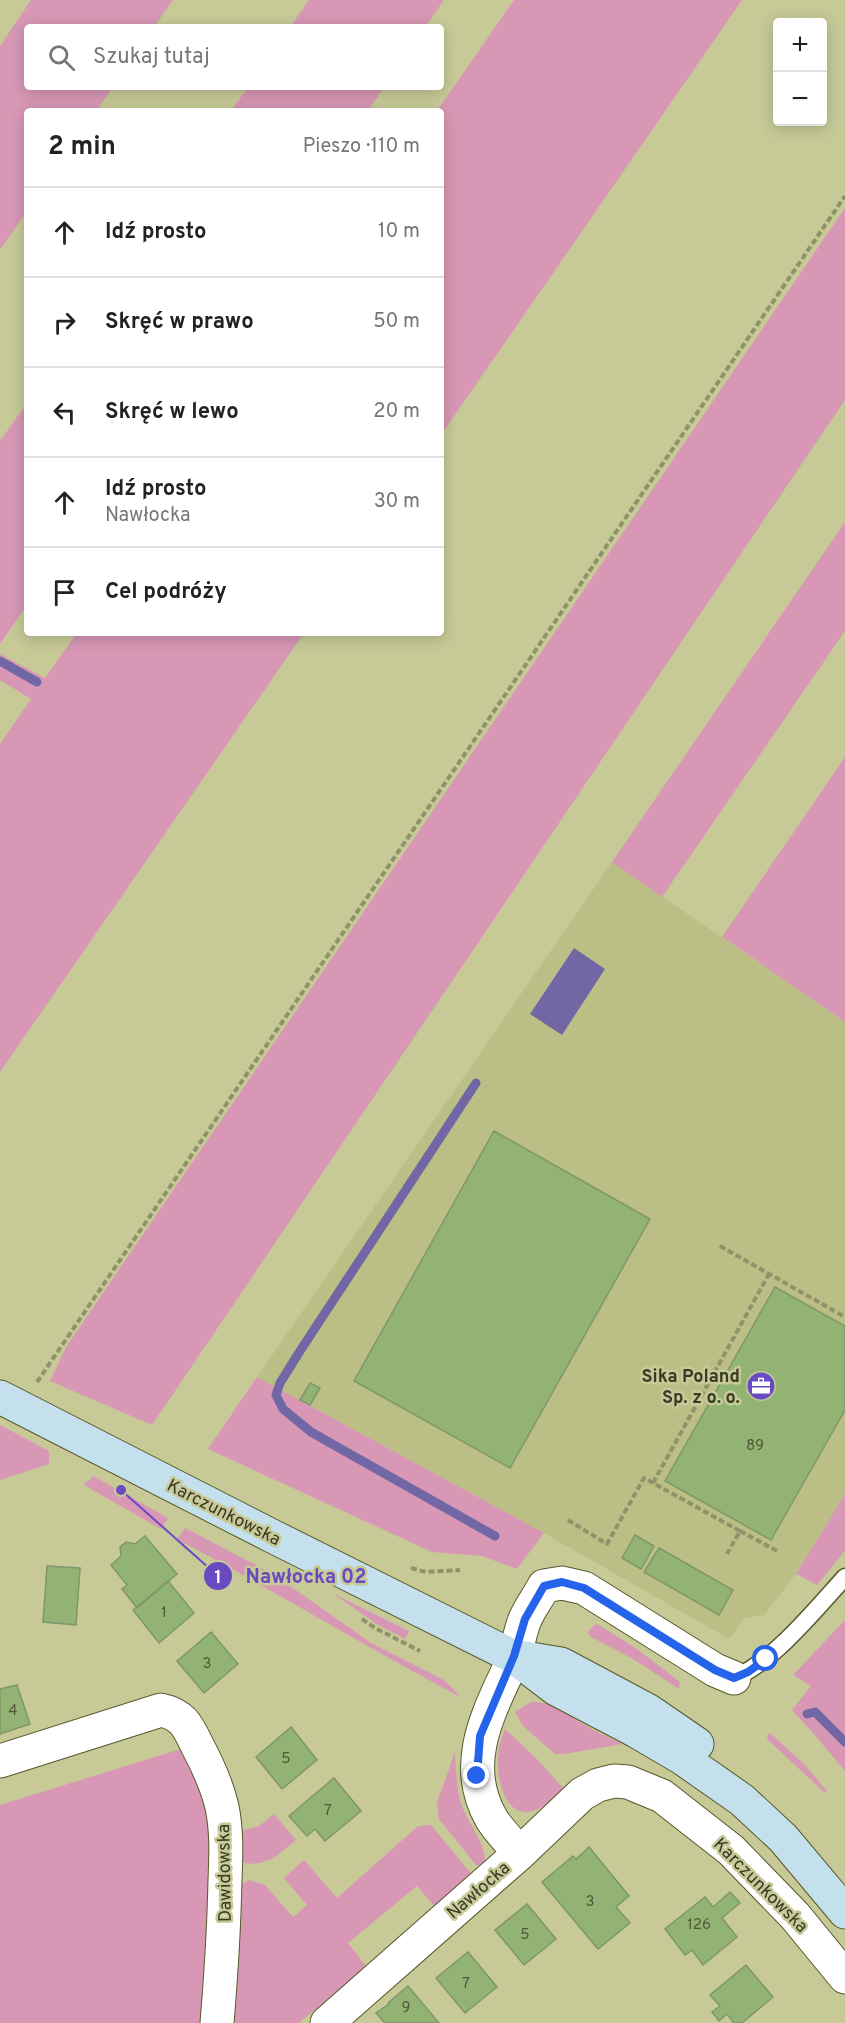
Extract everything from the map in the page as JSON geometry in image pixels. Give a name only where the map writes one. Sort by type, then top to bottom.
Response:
[{"type":"street","name":"Karczunkowska","points":[[10,1402],[514,1656],[556,1689],[682,1758],[742,1800],[783,1838],[845,1912]]},
{"type":"street","name":"Nawłocka","points":[[327,2023],[520,1853],[491,1818],[480,1794],[477,1776],[480,1736],[514,1656],[525,1619],[544,1586],[562,1582],[584,1588],[715,1670],[734,1678]]},
{"type":"street","name":"Karczunkowska","points":[[514,1656],[561,1664],[649,1711],[689,1738],[753,1787],[796,1829],[845,1887]]},
{"type":"street","name":"Dawidowska","points":[[0,1761],[161,1710],[180,1717],[188,1727],[213,1778],[222,1808],[227,1849],[224,1941],[217,2023]]},
{"type":"street","name":"Karczunkowska","points":[[520,1853],[582,1794],[598,1785],[614,1780],[628,1782],[662,1796],[731,1850],[795,1916],[845,1977]]},
{"type":"lane","points":[[734,1678],[748,1672],[766,1659],[845,1577]]},
{"type":"path","points":[[10,1402],[845,196]]},
{"type":"path","points":[[720,1246],[845,1317]]},
{"type":"path","points":[[653,1483],[769,1274]]},
{"type":"path","points":[[568,1520],[607,1544],[644,1478],[778,1552]]},
{"type":"path","points":[[727,1554],[740,1531]]},
{"type":"shaded area","points":[[31,0],[173,0],[156,24],[24,24],[24,90],[111,90],[98,108],[24,108],[24,215],[0,250],[0,46]]},
{"type":"shaded area","points":[[309,0],[444,0],[427,24],[292,24]]},
{"type":"shaded area","points":[[514,0],[742,0],[444,431],[444,108],[439,108]]},
{"type":"shaded area","points":[[246,90],[382,90],[370,108],[233,108]]},
{"type":"shaded area","points":[[845,208],[845,400],[152,1425],[50,1381],[66,1347]]},
{"type":"shaded area","points":[[24,407],[24,609],[0,644],[0,441]]},
{"type":"shaded area","points":[[845,522],[845,631],[662,897],[612,862]]},
{"type":"shaded area","points":[[75,636],[302,636],[0,1072],[0,744],[31,699],[0,680],[0,654],[45,678]]},
{"type":"shaded area","points":[[845,757],[845,1022],[722,937]]},
{"type":"shaded area","name":"Sika Poland Sp. z o. o.","points":[[612,862],[845,1022],[845,1494],[796,1574],[764,1615],[745,1618],[729,1639],[544,1533],[257,1377]]},
{"type":"shaded area","points":[[574,948],[605,969],[562,1035],[530,1014]]},
{"type":"shaded area","points":[[257,1377],[544,1533],[517,1569],[482,1556],[432,1552],[208,1449]]},
{"type":"shaded area","points":[[0,1425],[49,1451],[49,1464],[0,1480]]},
{"type":"shaded area","points":[[93,1476],[168,1518],[161,1529],[84,1485]]},
{"type":"shaded area","points":[[845,1494],[845,1551],[817,1585],[796,1574]]},
{"type":"shaded area","points":[[185,1528],[273,1574],[371,1643],[444,1680],[462,1698],[177,1539]]},
{"type":"shaded area","points":[[332,1593],[409,1631],[405,1639],[378,1625]]},
{"type":"shaded area","points":[[845,1620],[845,1771],[792,1710],[811,1686],[793,1675]]},
{"type":"shaded area","points":[[595,1624],[637,1649],[680,1682],[679,1689],[633,1659],[591,1637],[588,1632]]},
{"type":"shaded area","points":[[531,1702],[554,1707],[622,1744],[555,1754],[523,1726],[515,1712]]},
{"type":"shaded area","points":[[505,1729],[565,1790],[534,1811],[519,1811],[512,1806],[502,1788],[498,1755]]},
{"type":"shaded area","points":[[770,1733],[804,1764],[827,1791],[825,1793],[768,1740],[767,1736]]},
{"type":"shaded area","points":[[184,1748],[202,1791],[209,1827],[213,1905],[205,2023],[0,2023],[0,1805]]},
{"type":"shaded area","points":[[455,1752],[460,1800],[480,1840],[485,1866],[476,1865],[439,1819],[437,1802]]},
{"type":"shaded area","points":[[274,1814],[296,1840],[266,1861],[244,1863],[236,1851],[237,1832],[259,1826]]},
{"type":"shaded area","points":[[431,1825],[474,1877],[436,1908],[417,1886],[348,1943],[367,1967],[299,2023],[235,2023],[233,2016],[240,1885],[249,1880],[265,1885],[293,1917],[307,1905],[284,1878],[304,1860],[337,1898],[418,1826]]},
{"type":"building","points":[[494,1131],[650,1219],[510,1468],[354,1381]]},
{"type":"building","points":[[775,1287],[845,1326],[845,1410],[771,1540],[665,1481]]},
{"type":"building","points":[[310,1383],[320,1388],[310,1405],[300,1400]]},
{"type":"building","points":[[635,1535],[654,1546],[641,1569],[622,1558]]},
{"type":"building","points":[[145,1536],[177,1574],[137,1608],[122,1589],[127,1585],[111,1565],[121,1556],[120,1547],[126,1542],[135,1544]]},
{"type":"building","points":[[659,1548],[733,1590],[719,1615],[644,1572]]},
{"type":"building","points":[[47,1566],[80,1568],[76,1625],[43,1622]]},
{"type":"building","points":[[168,1581],[194,1613],[159,1643],[133,1610]]},
{"type":"building","points":[[211,1632],[238,1664],[204,1693],[177,1661]]},
{"type":"building","points":[[17,1685],[30,1724],[0,1734],[0,1689]]},
{"type":"building","points":[[291,1727],[317,1760],[282,1789],[256,1757]]},
{"type":"building","points":[[334,1778],[361,1811],[325,1841],[315,1829],[307,1836],[289,1816]]},
{"type":"building","points":[[589,1847],[629,1896],[616,1907],[630,1923],[598,1949],[542,1882],[573,1856],[576,1859]]},
{"type":"building","points":[[730,1892],[740,1903],[722,1918],[737,1937],[703,1965],[692,1950],[685,1955],[665,1929],[705,1897],[713,1907]]},
{"type":"building","points":[[527,1904],[556,1939],[524,1965],[495,1930]]},
{"type":"building","points":[[468,1952],[497,1987],[465,2013],[436,1978]]},
{"type":"building","points":[[746,1965],[773,1997],[742,2023],[734,2023],[727,2014],[719,2021],[712,2012],[720,2006],[710,1995]]},
{"type":"building","points":[[408,1986],[439,2023],[385,2023],[376,2013]]},
{"type":"waterway","points":[[0,661],[37,682]]},
{"type":"waterway","points":[[476,1083],[300,1351],[280,1383],[276,1395],[283,1409],[311,1432],[495,1536]]},
{"type":"waterway","points":[[807,1714],[815,1712],[845,1742]]},
{"type":"place","name":"Sika Poland Sp. z o. o.","points":[[761,1386]]},
{"type":"place","name":"Nawłocka 02","points":[[121,1490]]},
{"type":"route","points":[[477,1776],[480,1736],[514,1656],[525,1619],[544,1586],[562,1582],[584,1588],[715,1670],[734,1678],[748,1672],[766,1659]]}]
